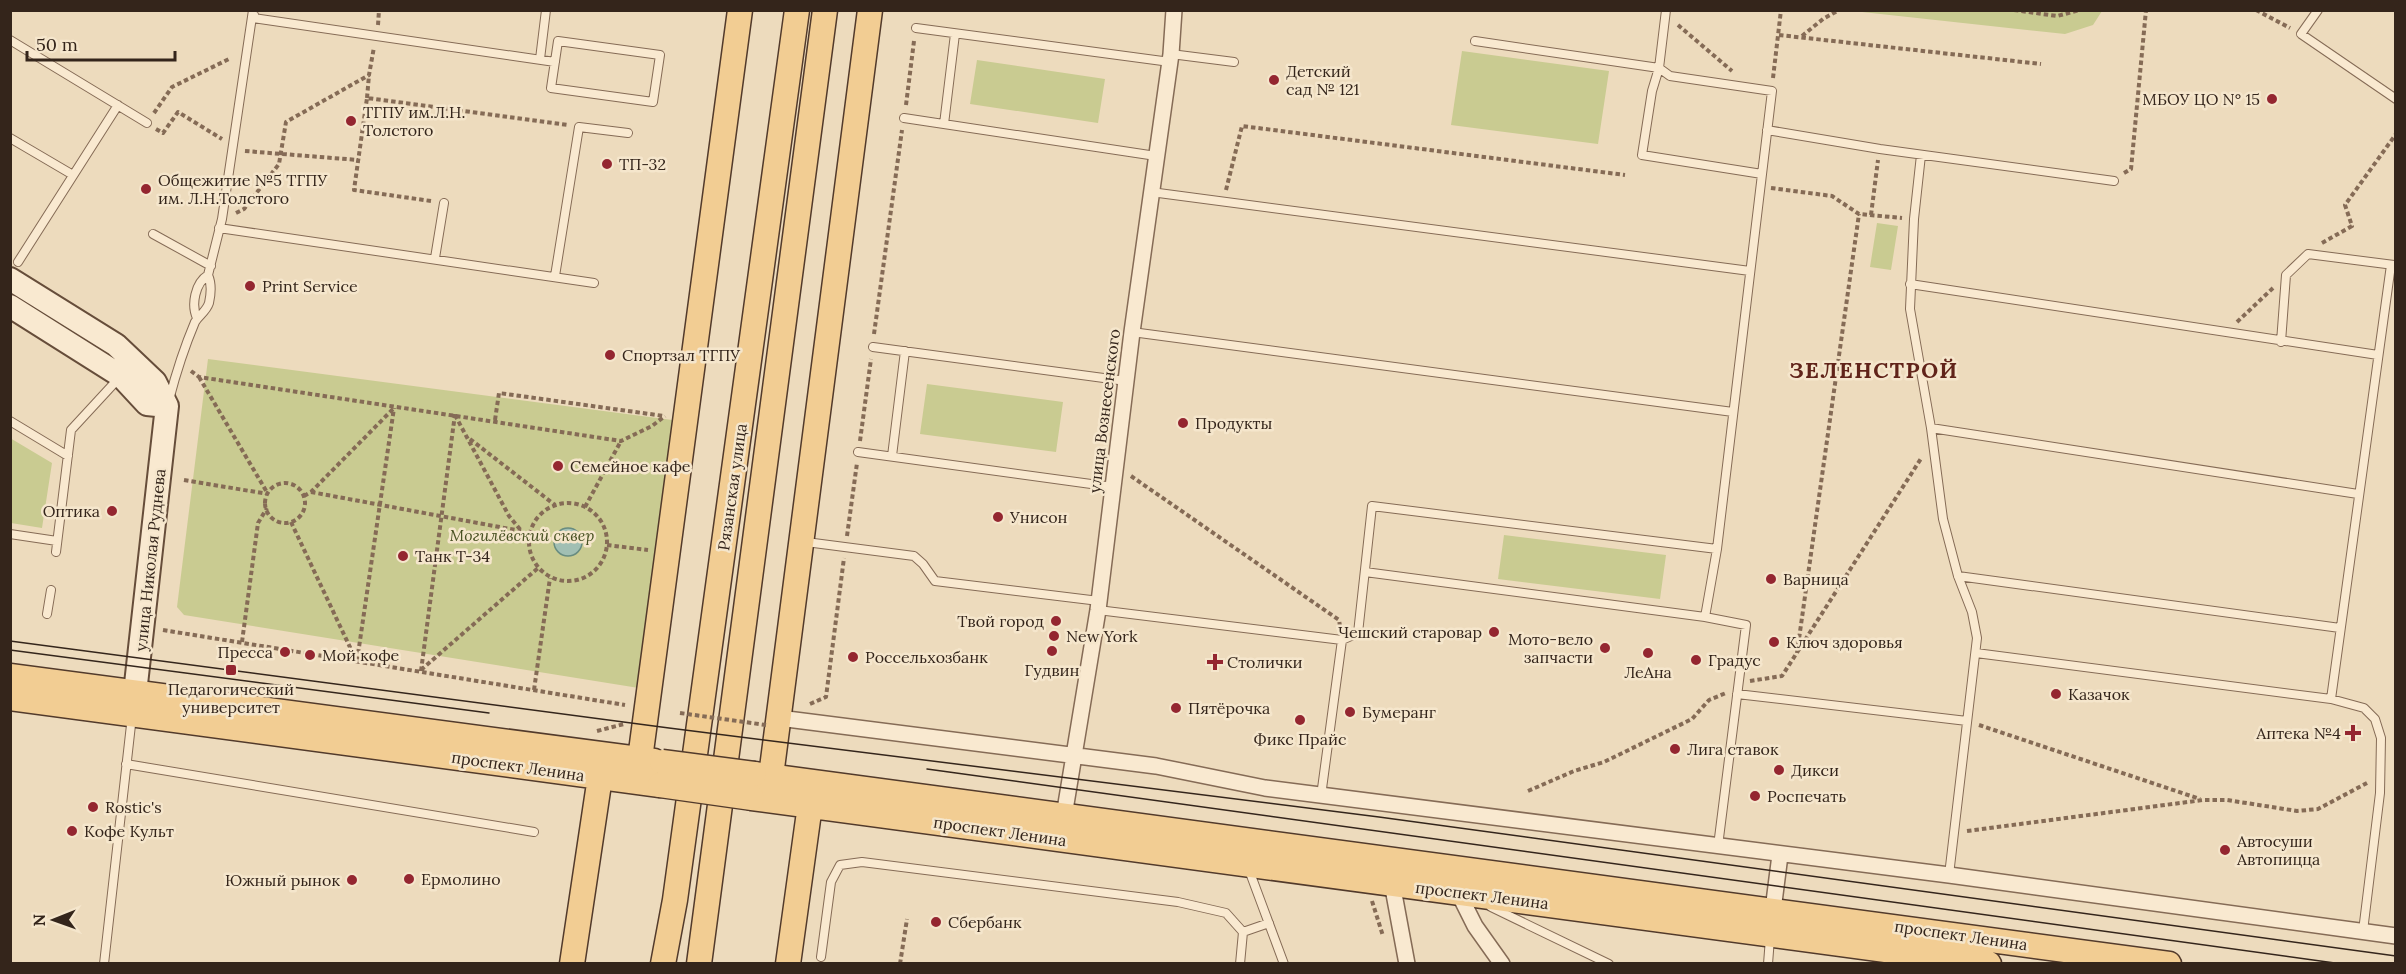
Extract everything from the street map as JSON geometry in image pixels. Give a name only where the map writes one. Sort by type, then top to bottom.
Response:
[{"type":"main road","points":[[654,768],[647,709],[740,10]]},
{"type":"main road","name":"Рязанская улица","points":[[663,963],[675,900],[797,10]]},
{"type":"main road","name":"Рязанская улица","points":[[699,963],[825,10]]},
{"type":"main road","points":[[762,775],[802,542],[870,10]]},
{"type":"main road","name":"проспект Ленина","points":[[10,676],[133,704],[600,777],[654,768],[752,798],[1247,865],[1391,872],[1458,891],[2169,963]]},
{"type":"main road","name":"проспект Ленина","points":[[10,698],[133,704],[654,768],[762,775],[1064,816],[1391,872],[1771,922],[1989,963]]},
{"type":"main road","points":[[572,963],[600,777]]},
{"type":"main road","points":[[788,963],[810,805]]},
{"type":"street","name":"улица Вознесенского","points":[[1064,816],[1098,606],[1132,332],[1170,58],[1174,10]]},
{"type":"street","points":[[14,270],[116,345],[127,368]]},
{"type":"street","points":[[10,306],[155,382],[167,406]]},
{"type":"street","name":"улица Николая Руднева","points":[[133,704],[167,406]]},
{"type":"street","points":[[772,722],[1156,766],[1265,788],[1321,796],[1949,875],[2396,936]]},
{"type":"street","points":[[1771,922],[1780,855]]},
{"type":"street","points":[[1391,872],[1407,963]]},
{"type":"street","points":[[1458,891],[1475,926],[1502,963]]},
{"type":"lane","points":[[540,59],[546,10]]},
{"type":"lane","points":[[1666,10],[1659,68],[1652,91],[1642,155],[1762,174]]},
{"type":"lane","points":[[2318,10],[2301,34],[2396,99]]},
{"type":"lane","points":[[167,406],[179,364],[197,318],[206,310],[210,300],[211,284],[208,275],[222,219],[254,13],[376,36],[555,62]]},
{"type":"lane","points":[[916,28],[1170,58],[1234,62]]},
{"type":"lane","points":[[944,124],[955,34]]},
{"type":"lane","points":[[10,40],[147,123]]},
{"type":"lane","points":[[558,41],[660,55],[653,102],[551,88],[555,62],[558,41]]},
{"type":"lane","points":[[1475,41],[1659,68],[1670,76],[1772,91],[1717,549],[1705,617]]},
{"type":"lane","points":[[14,270],[118,105]]},
{"type":"lane","points":[[904,118],[1156,156]]},
{"type":"lane","points":[[555,276],[579,127],[628,133]]},
{"type":"lane","points":[[1767,130],[1880,149],[2114,181]]},
{"type":"lane","points":[[10,138],[73,176]]},
{"type":"lane","points":[[1921,154],[1914,219],[1910,309],[1931,428],[1943,519],[1958,576],[1975,623],[1976,653],[1949,875]]},
{"type":"lane","points":[[1151,192],[1750,271]]},
{"type":"lane","points":[[435,258],[444,203]]},
{"type":"lane","points":[[219,228],[594,283]]},
{"type":"lane","points":[[153,234],[211,266]]},
{"type":"lane","points":[[2281,342],[2286,275],[2308,254],[2393,265],[2358,494],[2331,699]]},
{"type":"lane","points":[[197,318],[194,309],[195,297],[203,278],[208,275]]},
{"type":"lane","points":[[1910,284],[2378,355]]},
{"type":"lane","points":[[1132,332],[1733,412]]},
{"type":"lane","points":[[873,347],[1126,381]]},
{"type":"lane","points":[[892,456],[905,351]]},
{"type":"lane","points":[[56,552],[71,430],[127,368]]},
{"type":"lane","points":[[10,422],[68,456]]},
{"type":"lane","points":[[1931,428],[2358,494]]},
{"type":"lane","points":[[858,452],[1113,487]]},
{"type":"lane","points":[[802,542],[914,556],[935,581],[1342,640],[1358,633],[1372,506],[1717,549]]},
{"type":"lane","points":[[10,534],[57,541]]},
{"type":"lane","points":[[1365,572],[1705,617],[1746,625],[1717,847]]},
{"type":"lane","points":[[1958,576],[2340,628]]},
{"type":"lane","points":[[47,614],[51,590]]},
{"type":"lane","points":[[1321,796],[1342,640]]},
{"type":"lane","points":[[1976,653],[2331,699],[2364,708],[2375,719],[2381,738],[2380,793],[2362,931]]},
{"type":"lane","points":[[1737,694],[1967,721]]},
{"type":"lane","points":[[104,963],[133,704]]},
{"type":"lane","points":[[126,764],[534,832]]},
{"type":"lane","points":[[820,957],[831,882],[840,865],[862,862],[1178,902],[1227,913],[1243,932],[1240,963]]},
{"type":"lane","points":[[1247,865],[1284,963]]},
{"type":"lane","points":[[1458,891],[1609,963]]},
{"type":"lane","points":[[1768,963],[1771,922]]},
{"type":"lane","points":[[1243,932],[1269,923]]},
{"type":"path","points":[[379,10],[354,190],[444,203]]},
{"type":"path","points":[[1772,91],[1781,10]]},
{"type":"path","points":[[1802,36],[1823,19],[1839,10]]},
{"type":"path","points":[[2014,10],[2057,16],[2080,10]]},
{"type":"path","points":[[2114,181],[2131,169],[2146,10]]},
{"type":"path","points":[[2256,10],[2301,34]]},
{"type":"path","points":[[1676,20],[1678,26],[1717,57],[1749,87]]},
{"type":"path","points":[[163,630],[680,714],[772,722],[826,697],[916,28]]},
{"type":"path","points":[[1779,35],[2042,64]]},
{"type":"path","points":[[147,123],[172,87],[229,59]]},
{"type":"path","points":[[222,219],[244,210],[279,164],[286,122],[369,75]]},
{"type":"path","points":[[367,98],[579,127]]},
{"type":"path","points":[[163,133],[178,112],[233,148],[358,160]]},
{"type":"path","points":[[1223,201],[1242,126],[1625,175]]},
{"type":"path","points":[[2308,254],[2316,246],[2352,226],[2344,205],[2396,134]]},
{"type":"path","points":[[1871,215],[1880,149]]},
{"type":"path","points":[[1761,186],[1832,196],[1859,214],[1914,219]]},
{"type":"path","points":[[1796,656],[1859,214]]},
{"type":"path","points":[[2224,333],[2286,275]]},
{"type":"path","points":[[179,364],[199,377],[394,408],[495,420],[621,441]]},
{"type":"path","points":[[199,377],[268,494]]},
{"type":"path","points":[[495,420],[499,393],[665,416],[621,441],[585,507]]},
{"type":"path","points":[[304,496],[311,492],[394,408]]},
{"type":"path","points":[[357,661],[394,408]]},
{"type":"path","points":[[455,414],[509,516],[529,540]]},
{"type":"path","points":[[421,671],[455,414]]},
{"type":"path","points":[[467,437],[555,505]]},
{"type":"path","points":[[1528,791],[1574,771],[1604,762],[1692,719],[1709,700],[1728,692],[1738,683],[1782,676],[1932,441]]},
{"type":"path","points":[[1115,465],[1339,620],[1342,640]]},
{"type":"path","points":[[184,480],[268,494]]},
{"type":"path","points":[[242,642],[258,523],[267,508],[268,494],[272,489],[283,484],[295,486],[304,496],[302,515],[291,522],[278,522],[273,519],[267,508]]},
{"type":"path","points":[[311,492],[521,531]]},
{"type":"path","points":[[570,503],[585,507],[597,516],[605,530],[607,545],[603,560],[594,572],[581,580],[565,582],[550,578],[538,568],[530,555],[529,540],[533,525],[542,513],[555,505],[570,503]]},
{"type":"path","points":[[291,522],[357,661]]},
{"type":"path","points":[[607,545],[668,552]]},
{"type":"path","points":[[421,671],[538,568]]},
{"type":"path","points":[[534,690],[550,578]]},
{"type":"path","points":[[1967,721],[2203,800]]},
{"type":"path","points":[[1954,833],[2203,800],[2227,800],[2297,811],[2318,809],[2379,777]]},
{"type":"path","points":[[1371,897],[1384,941]]},
{"type":"path","points":[[900,963],[907,919]]},
{"type":"green space","points":[[1853,11],[2102,11],[2093,25],[2065,34]]},
{"type":"green space","points":[[1462,51],[1609,71],[1598,144],[1451,125]]},
{"type":"green space","points":[[977,60],[1105,79],[1098,123],[970,104]]},
{"type":"green space","points":[[1877,223],[1898,226],[1891,270],[1870,267]]},
{"type":"green space","name":"Могилёвский сквер","points":[[208,359],[680,421],[645,689],[184,615],[177,607]]},
{"type":"green space","points":[[927,384],[1063,402],[1056,452],[920,434]]},
{"type":"green space","points":[[10,438],[52,463],[42,528],[11,523]]},
{"type":"green space","points":[[1504,535],[1666,555],[1660,599],[1498,579]]},
{"type":"shaded area","points":[[568,528],[578,532],[582,542],[578,552],[568,556],[558,552],[554,542],[558,532]]},
{"type":"tram line","points":[[10,641],[669,728],[1379,817],[2396,956]]},
{"type":"tram line","points":[[10,650],[489,713]]},
{"type":"tram line","points":[[927,769],[2342,964]]},
{"type":"place","name":"Детский сад № 121","points":[[1274,80]]},
{"type":"place","name":"МБОУ ЦО N° 15","points":[[2272,99]]},
{"type":"place","name":"ТГПУ им.Л.Н. Толстого","points":[[351,121]]},
{"type":"place","name":"ТП-32","points":[[607,164]]},
{"type":"place","name":"Общежитие №5 ТГПУ им. Л.Н.Толстого","points":[[146,189]]},
{"type":"place","name":"Print Service","points":[[250,286]]},
{"type":"place","name":"Спортзал ТГПУ","points":[[610,355]]},
{"type":"place","name":"Продукты","points":[[1183,423]]},
{"type":"place","name":"Семейное кафе","points":[[558,466]]},
{"type":"place","name":"Оптика","points":[[112,511]]},
{"type":"place","name":"Унисон","points":[[998,517]]},
{"type":"place","name":"Танк Т-34","points":[[403,556]]},
{"type":"place","name":"Варница","points":[[1771,579]]},
{"type":"place","name":"Твой город","points":[[1056,621]]},
{"type":"place","name":"Чешский старовар","points":[[1494,632]]},
{"type":"place","name":"New York","points":[[1054,636]]},
{"type":"place","name":"Ключ здоровья","points":[[1774,642]]},
{"type":"place","name":"Мото-вело запчасти","points":[[1605,648]]},
{"type":"place","name":"Гудвин","points":[[1052,651]]},
{"type":"place","name":"Пресса","points":[[285,652]]},
{"type":"place","name":"ЛеАна","points":[[1648,653]]},
{"type":"place","name":"Мой кофе","points":[[310,655]]},
{"type":"place","name":"Россельхозбанк","points":[[853,657]]},
{"type":"place","name":"Градус","points":[[1696,660]]},
{"type":"place","name":"Столички","points":[[1215,662]]},
{"type":"place","name":"Педагогический университет","points":[[231,670]]},
{"type":"place","name":"Казачок","points":[[2056,694]]},
{"type":"place","name":"Пятёрочка","points":[[1176,708]]},
{"type":"place","name":"Бумеранг","points":[[1350,712]]},
{"type":"place","name":"Фикс Прайс","points":[[1300,720]]},
{"type":"place","name":"Аптека №4","points":[[2353,733]]},
{"type":"place","name":"Лига ставок","points":[[1675,749]]},
{"type":"place","name":"Дикси","points":[[1779,770]]},
{"type":"place","name":"Роспечать","points":[[1755,796]]},
{"type":"place","name":"Rostic's","points":[[93,807]]},
{"type":"place","name":"Кофе Культ","points":[[72,831]]},
{"type":"place","name":"Автосуши Автопицца","points":[[2225,850]]},
{"type":"place","name":"Ермолино","points":[[409,879]]},
{"type":"place","name":"Южный рынок","points":[[352,880]]},
{"type":"place","name":"Сбербанк","points":[[936,922]]},
{"type":"district","name":"ЗЕЛЕНСТРОЙ","points":[[1874,370]]}]
